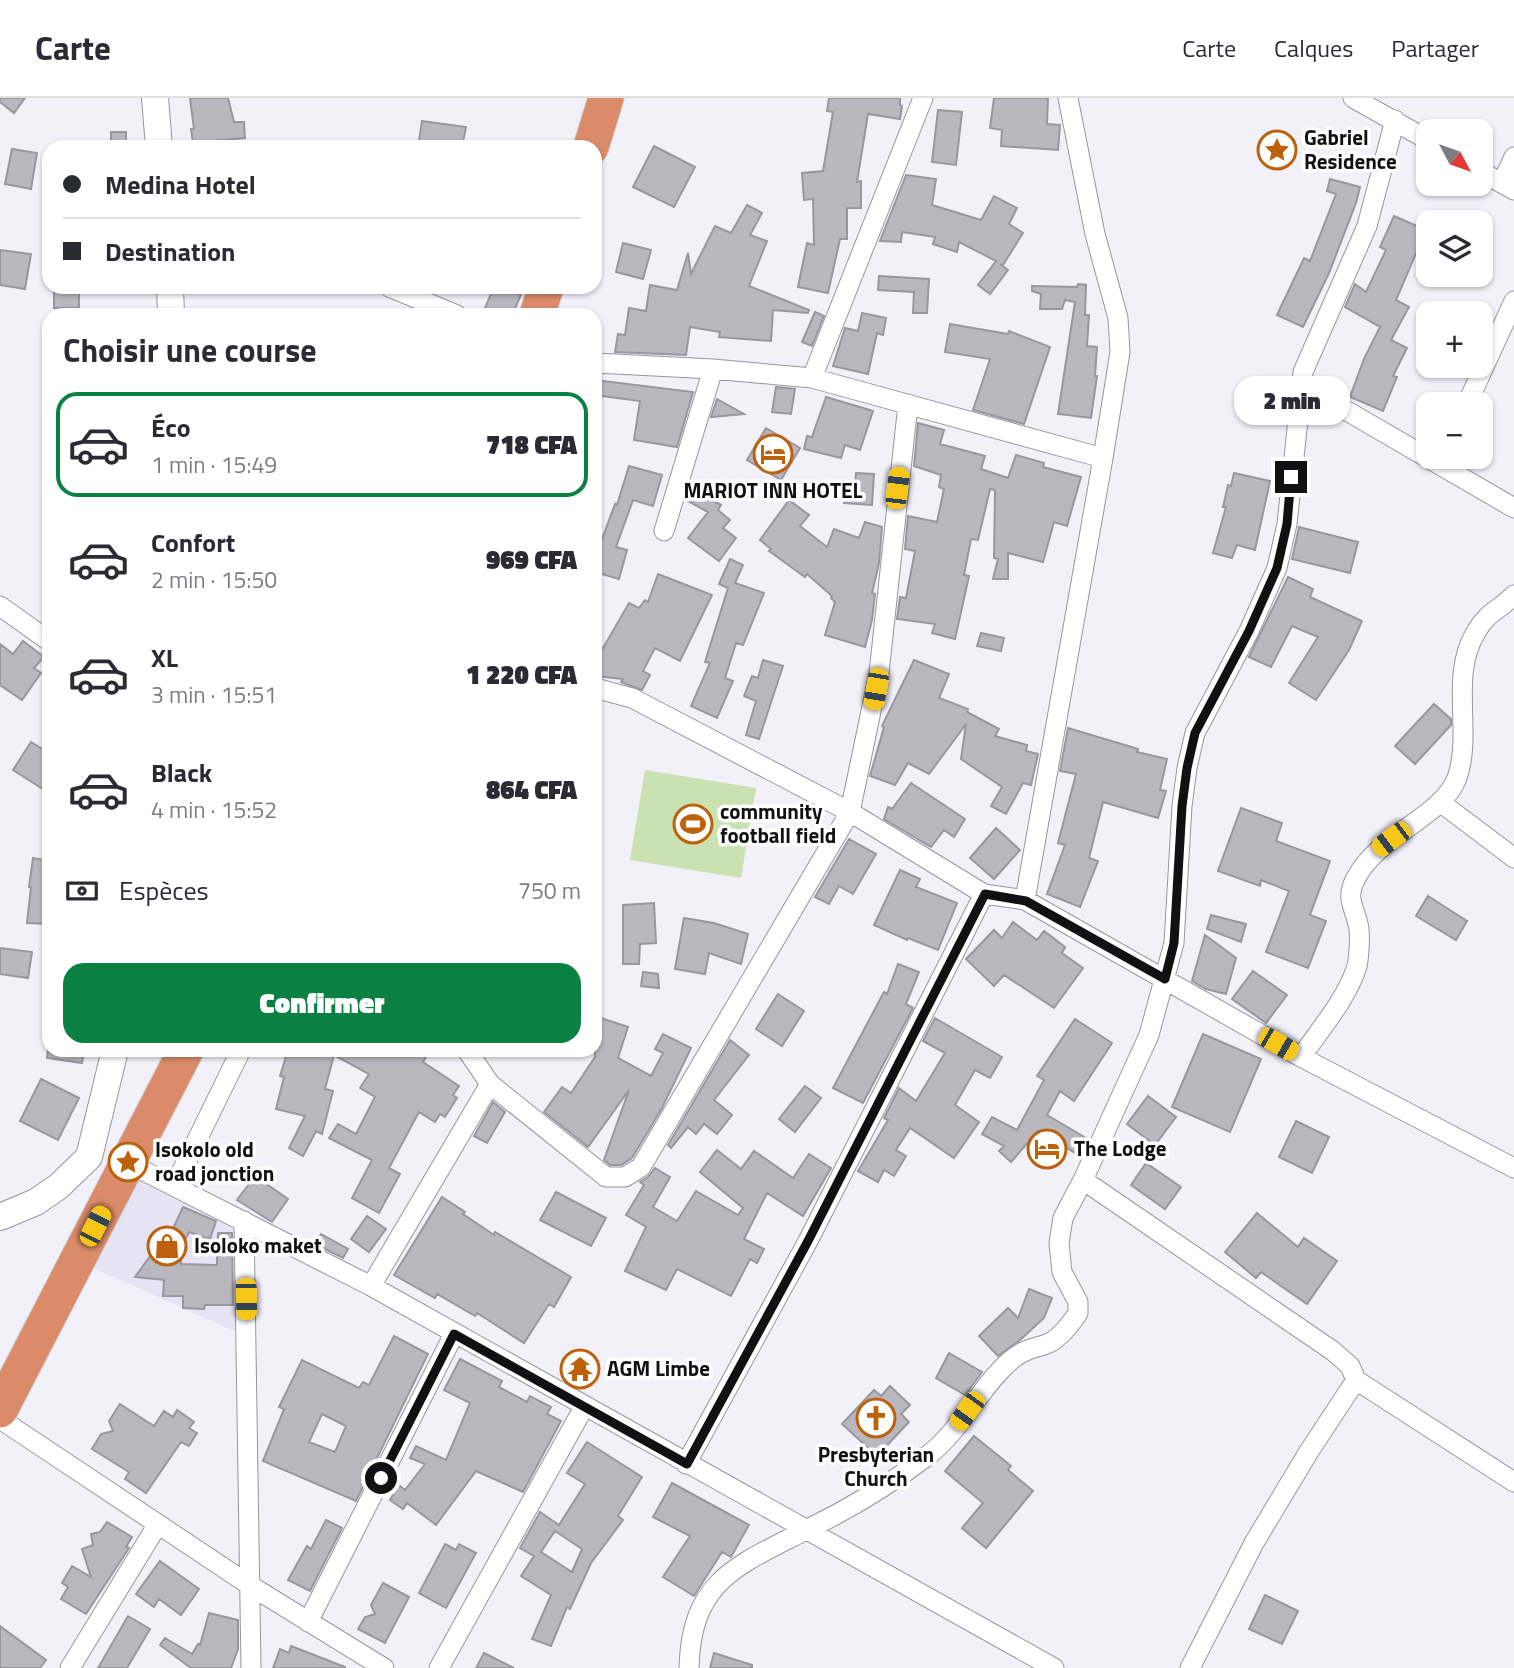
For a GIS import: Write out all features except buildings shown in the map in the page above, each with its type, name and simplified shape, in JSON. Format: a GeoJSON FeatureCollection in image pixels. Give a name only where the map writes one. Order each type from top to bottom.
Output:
{"type":"FeatureCollection","features":[{"type":"Feature","properties":{"kind":"highway"},"geometry":{"type":"LineString","coordinates":[[593,140],[607,98]]}},
{"type":"Feature","properties":{"kind":"highway"},"geometry":{"type":"LineString","coordinates":[[0,1410],[182,1057]]}},
{"type":"Feature","properties":{"kind":"street"},"geometry":{"type":"LineString","coordinates":[[155,98],[158,140]]}},
{"type":"Feature","properties":{"kind":"street"},"geometry":{"type":"LineString","coordinates":[[812,378],[923,98]]}},
{"type":"Feature","properties":{"kind":"street"},"geometry":{"type":"LineString","coordinates":[[1026,901],[1120,352],[1118,318],[1092,224],[1068,98]]}},
{"type":"Feature","properties":{"kind":"street"},"geometry":{"type":"LineString","coordinates":[[1353,98],[1416,133]]}},
{"type":"Feature","properties":{"kind":"street"},"geometry":{"type":"LineString","coordinates":[[690,1668],[690,1641],[694,1623],[723,1577],[746,1560],[844,1510],[928,1455],[950,1435],[987,1383],[1012,1359],[1032,1347],[1045,1345],[1070,1325],[1078,1313],[1078,1302],[1062,1272],[1059,1243],[1063,1218],[1149,1035],[1175,932],[1182,806],[1195,733],[1249,631],[1277,568],[1287,524],[1303,372],[1367,226],[1395,120]]}},
{"type":"Feature","properties":{"kind":"street"},"geometry":{"type":"LineString","coordinates":[[1508,186],[1514,157]]}},
{"type":"Feature","properties":{"kind":"street"},"geometry":{"type":"LineString","coordinates":[[406,294],[440,308]]}},
{"type":"Feature","properties":{"kind":"street"},"geometry":{"type":"LineString","coordinates":[[1472,392],[1514,301]]}},
{"type":"Feature","properties":{"kind":"street"},"geometry":{"type":"LineString","coordinates":[[602,363],[812,378],[1103,458]]}},
{"type":"Feature","properties":{"kind":"street"},"geometry":{"type":"LineString","coordinates":[[664,531],[713,369]]}},
{"type":"Feature","properties":{"kind":"street"},"geometry":{"type":"LineString","coordinates":[[1301,387],[1416,448]]}},
{"type":"Feature","properties":{"kind":"street"},"geometry":{"type":"LineString","coordinates":[[472,1057],[490,1084],[606,1177],[625,1177],[642,1167],[850,812],[879,673],[908,404]]}},
{"type":"Feature","properties":{"kind":"street"},"geometry":{"type":"LineString","coordinates":[[1453,469],[1514,508]]}},
{"type":"Feature","properties":{"kind":"street"},"geometry":{"type":"LineString","coordinates":[[1301,1057],[1340,1000],[1357,966],[1359,929],[1349,898],[1355,879],[1374,851],[1449,793],[1457,777],[1462,740],[1466,660],[1475,634],[1490,612],[1514,595]]}},
{"type":"Feature","properties":{"kind":"street"},"geometry":{"type":"LineString","coordinates":[[0,606],[42,636]]}},
{"type":"Feature","properties":{"kind":"street"},"geometry":{"type":"LineString","coordinates":[[602,690],[632,698],[850,812],[985,894],[1026,901],[1301,1057],[1514,1168]]}},
{"type":"Feature","properties":{"kind":"street"},"geometry":{"type":"LineString","coordinates":[[1440,802],[1514,858]]}},
{"type":"Feature","properties":{"kind":"street"},"geometry":{"type":"LineString","coordinates":[[687,1464],[808,1241],[985,894]]}},
{"type":"Feature","properties":{"kind":"street"},"geometry":{"type":"LineString","coordinates":[[0,1217],[36,1202],[59,1186],[89,1157],[113,1057]]}},
{"type":"Feature","properties":{"kind":"street"},"geometry":{"type":"LineString","coordinates":[[175,1185],[238,1057]]}},
{"type":"Feature","properties":{"kind":"street"},"geometry":{"type":"LineString","coordinates":[[371,1286],[490,1084]]}},
{"type":"Feature","properties":{"kind":"street"},"geometry":{"type":"LineString","coordinates":[[89,1157],[123,1172],[175,1185],[371,1286],[1054,1668]]}},
{"type":"Feature","properties":{"kind":"street"},"geometry":{"type":"LineString","coordinates":[[1083,1180],[1334,1351],[1350,1366],[1356,1380],[1514,1482]]}},
{"type":"Feature","properties":{"kind":"street"},"geometry":{"type":"LineString","coordinates":[[244,1221],[251,1668]]}},
{"type":"Feature","properties":{"kind":"street"},"geometry":{"type":"LineString","coordinates":[[308,1622],[454,1334]]}},
{"type":"Feature","properties":{"kind":"street"},"geometry":{"type":"LineString","coordinates":[[1190,1668],[1254,1543],[1356,1380]]}},
{"type":"Feature","properties":{"kind":"street"},"geometry":{"type":"LineString","coordinates":[[439,1668],[584,1407]]}},
{"type":"Feature","properties":{"kind":"street"},"geometry":{"type":"LineString","coordinates":[[0,1419],[251,1586],[384,1668]]}},
{"type":"Feature","properties":{"kind":"street"},"geometry":{"type":"LineString","coordinates":[[70,1668],[158,1524]]}},
{"type":"Feature","properties":{"kind":"shaded area","name":"Isoloko maket"},"geometry":{"type":"Polygon","coordinates":[[[134,1174],[238,1227],[238,1333],[87,1265],[134,1174]]]}},
{"type":"Feature","properties":{"kind":"green space","name":"community football field"},"geometry":{"type":"Polygon","coordinates":[[[645,770],[756,788],[741,878],[630,860],[645,770]]]}},
{"type":"Feature","properties":{"kind":"place","name":"Gabriel Residence"},"geometry":{"type":"Point","coordinates":[1277,150]}},
{"type":"Feature","properties":{"kind":"place","name":"MARIOT INN HOTEL"},"geometry":{"type":"Point","coordinates":[773,454]}},
{"type":"Feature","properties":{"kind":"place","name":"community football field"},"geometry":{"type":"Point","coordinates":[693,824]}},
{"type":"Feature","properties":{"kind":"place","name":"The Lodge"},"geometry":{"type":"Point","coordinates":[1047,1149]}},
{"type":"Feature","properties":{"kind":"place","name":"Isokolo old road jonction"},"geometry":{"type":"Point","coordinates":[128,1162]}},
{"type":"Feature","properties":{"kind":"place","name":"Isoloko maket"},"geometry":{"type":"Point","coordinates":[167,1246]}},
{"type":"Feature","properties":{"kind":"place","name":"AGM Limbe"},"geometry":{"type":"Point","coordinates":[580,1369]}},
{"type":"Feature","properties":{"kind":"place","name":"Presbyterian Church"},"geometry":{"type":"Point","coordinates":[876,1418]}},
{"type":"Feature","properties":{"kind":"route"},"geometry":{"type":"LineString","coordinates":[[381,1478],[454,1334],[687,1464],[808,1241],[985,894],[1026,901],[1165,979],[1174,943],[1182,806],[1195,733],[1249,631],[1277,568],[1287,524],[1291,477]]}}]}
